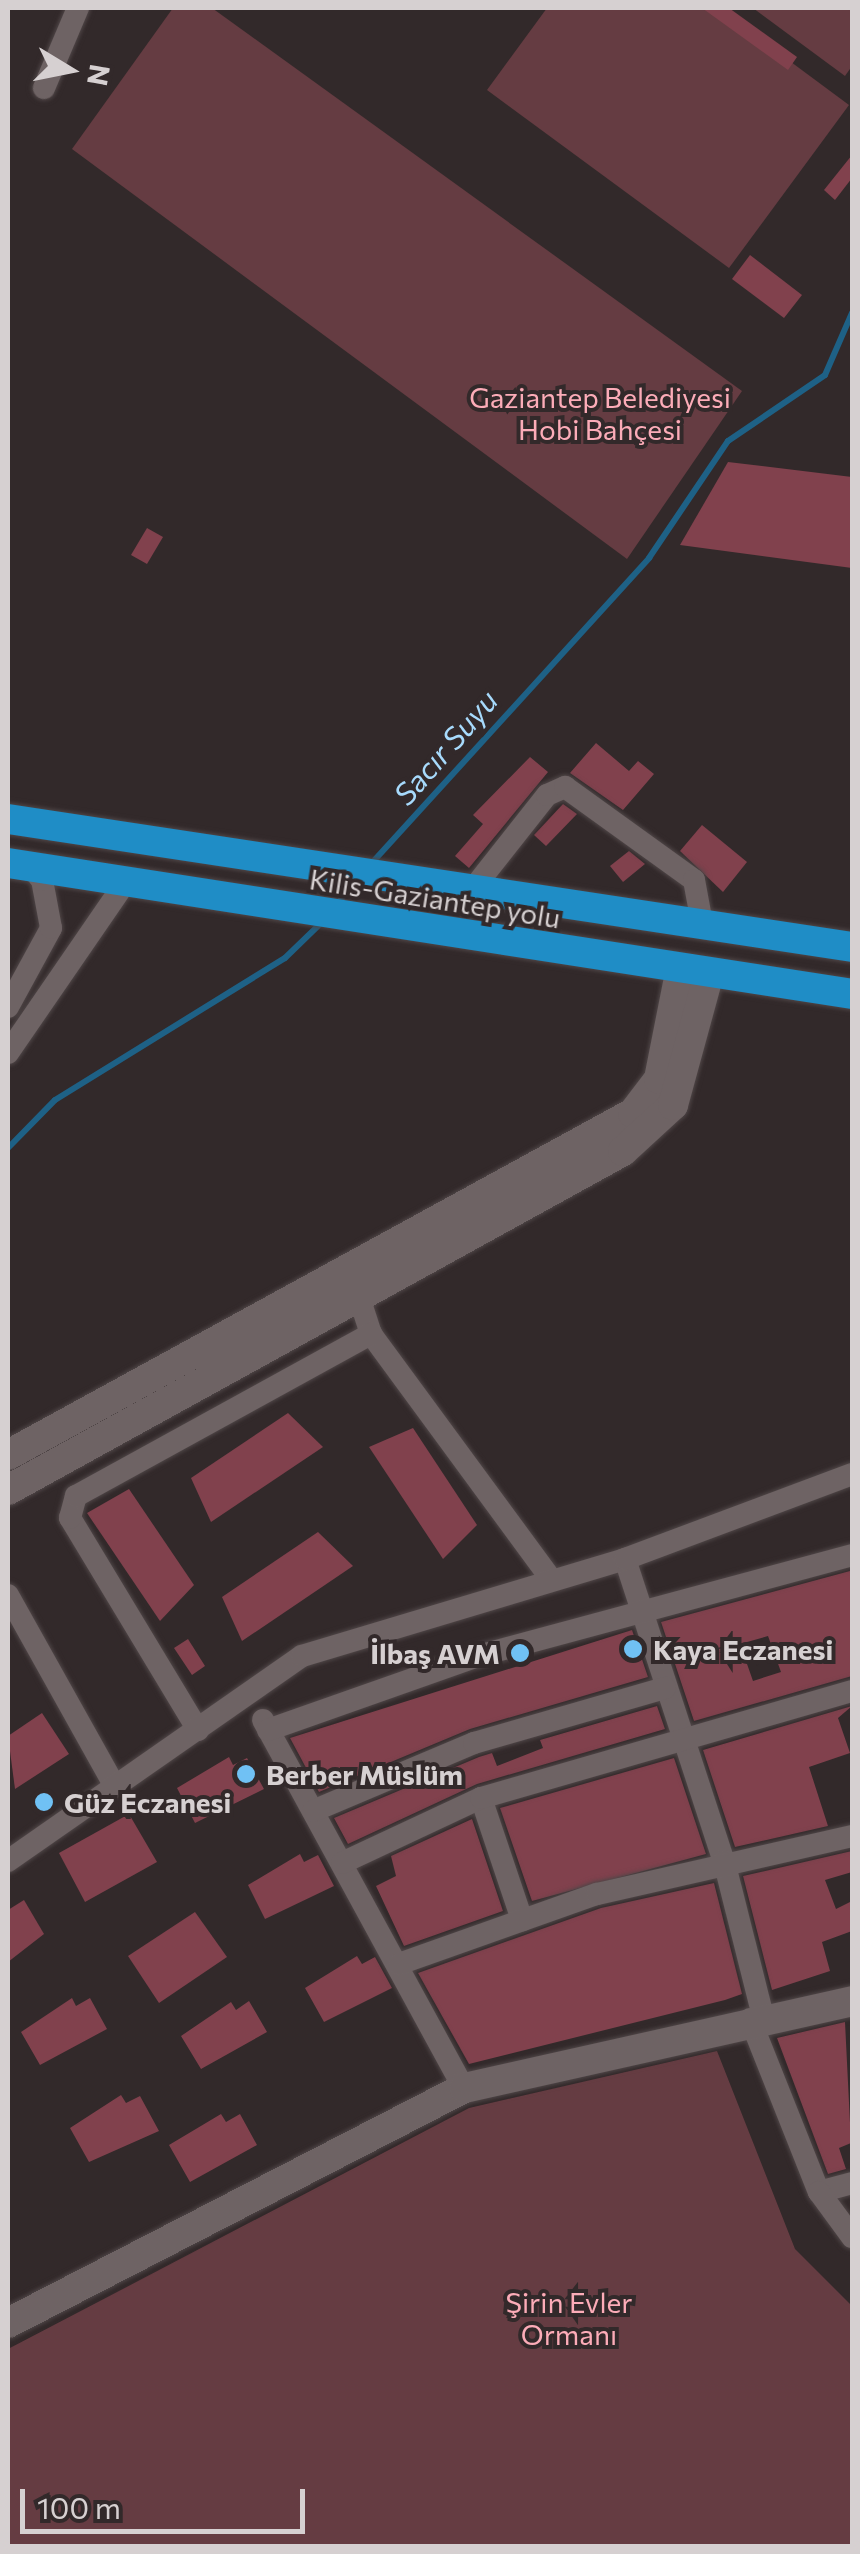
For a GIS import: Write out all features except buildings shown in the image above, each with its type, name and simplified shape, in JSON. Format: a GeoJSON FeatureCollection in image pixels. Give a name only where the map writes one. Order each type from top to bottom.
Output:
{"type":"FeatureCollection","features":[{"type":"Feature","properties":{"kind":"highway","name":"Kilis-Gaziantep yolu"},"geometry":{"type":"LineString","coordinates":[[8,819],[852,947]]}},
{"type":"Feature","properties":{"kind":"highway","name":"Kilis-Gaziantep yolu"},"geometry":{"type":"LineString","coordinates":[[19,865],[444,935],[852,994]]}},
{"type":"Feature","properties":{"kind":"street"},"geometry":{"type":"LineString","coordinates":[[44,88],[78,8]]}},
{"type":"Feature","properties":{"kind":"street"},"geometry":{"type":"LineString","coordinates":[[459,888],[547,795],[565,787],[694,880],[702,922]]}},
{"type":"Feature","properties":{"kind":"street"},"geometry":{"type":"LineString","coordinates":[[8,1006],[50,928],[42,880],[19,865]]}},
{"type":"Feature","properties":{"kind":"street"},"geometry":{"type":"LineString","coordinates":[[8,1053],[127,880]]}},
{"type":"Feature","properties":{"kind":"street"},"geometry":{"type":"LineString","coordinates":[[8,1490],[359,1297],[658,1124],[686,1079],[695,971]]}},
{"type":"Feature","properties":{"kind":"street"},"geometry":{"type":"LineString","coordinates":[[8,1455],[633,1112],[659,1079],[695,971]]}},
{"type":"Feature","properties":{"kind":"street"},"geometry":{"type":"LineString","coordinates":[[359,1297],[370,1334],[550,1579]]}},
{"type":"Feature","properties":{"kind":"street"},"geometry":{"type":"LineString","coordinates":[[198,1730],[70,1518],[76,1496],[370,1334]]}},
{"type":"Feature","properties":{"kind":"street"},"geometry":{"type":"LineString","coordinates":[[8,1861],[114,1785],[253,1698],[302,1656],[625,1559],[852,1474]]}},
{"type":"Feature","properties":{"kind":"street"},"geometry":{"type":"LineString","coordinates":[[268,1730],[478,1656],[642,1616],[852,1554]]}},
{"type":"Feature","properties":{"kind":"street"},"geometry":{"type":"LineString","coordinates":[[625,1559],[724,1862],[756,2017],[819,2192],[852,2237]]}},
{"type":"Feature","properties":{"kind":"street"},"geometry":{"type":"LineString","coordinates":[[8,1594],[114,1785]]}},
{"type":"Feature","properties":{"kind":"street"},"geometry":{"type":"LineString","coordinates":[[313,1811],[474,1743],[665,1688]]}},
{"type":"Feature","properties":{"kind":"street"},"geometry":{"type":"LineString","coordinates":[[342,1863],[480,1798],[680,1735],[852,1691]]}},
{"type":"Feature","properties":{"kind":"street"},"geometry":{"type":"LineString","coordinates":[[253,1698],[464,2088]]}},
{"type":"Feature","properties":{"kind":"street"},"geometry":{"type":"LineString","coordinates":[[480,1798],[522,1920]]}},
{"type":"Feature","properties":{"kind":"street"},"geometry":{"type":"LineString","coordinates":[[399,1964],[522,1920],[724,1862],[852,1836]]}},
{"type":"Feature","properties":{"kind":"street"},"geometry":{"type":"LineString","coordinates":[[8,2323],[464,2088],[756,2017],[852,2001]]}},
{"type":"Feature","properties":{"kind":"street"},"geometry":{"type":"LineString","coordinates":[[819,2192],[852,2183]]}},
{"type":"Feature","properties":{"kind":"green space","name":"Gaziantep Belediyesi Hobi Bahçesi"},"geometry":{"type":"Polygon","coordinates":[[[173,8],[212,8],[742,391],[627,559],[72,149],[173,8]]]}},
{"type":"Feature","properties":{"kind":"green space"},"geometry":{"type":"Polygon","coordinates":[[[547,8],[718,8],[849,105],[729,268],[487,90],[547,8]]]}},
{"type":"Feature","properties":{"kind":"green space"},"geometry":{"type":"Polygon","coordinates":[[[753,8],[852,8],[852,66],[845,76],[753,8]]]}},
{"type":"Feature","properties":{"kind":"green space","name":"Şirin Evler Ormanı"},"geometry":{"type":"Polygon","coordinates":[[[717,2051],[795,2249],[852,2306],[852,2546],[8,2546],[8,2349],[469,2108],[717,2051]]]}},
{"type":"Feature","properties":{"kind":"waterway","name":"Sacır Suyu"},"geometry":{"type":"LineString","coordinates":[[370,865],[649,558],[728,441],[825,375],[852,313]]}},
{"type":"Feature","properties":{"kind":"waterway","name":"Sacır Suyu"},"geometry":{"type":"LineString","coordinates":[[338,903],[355,882]]}},
{"type":"Feature","properties":{"kind":"waterway","name":"Sacır Suyu"},"geometry":{"type":"LineString","coordinates":[[8,1148],[55,1100],[285,958],[323,921]]}},
{"type":"Feature","properties":{"kind":"place","name":"Kaya Eczanesi"},"geometry":{"type":"Point","coordinates":[633,1649]}},
{"type":"Feature","properties":{"kind":"place","name":"İlbaş AVM"},"geometry":{"type":"Point","coordinates":[520,1653]}},
{"type":"Feature","properties":{"kind":"place","name":"Berber Müslüm"},"geometry":{"type":"Point","coordinates":[246,1774]}},
{"type":"Feature","properties":{"kind":"place","name":"Güz Eczanesi"},"geometry":{"type":"Point","coordinates":[44,1802]}}]}
